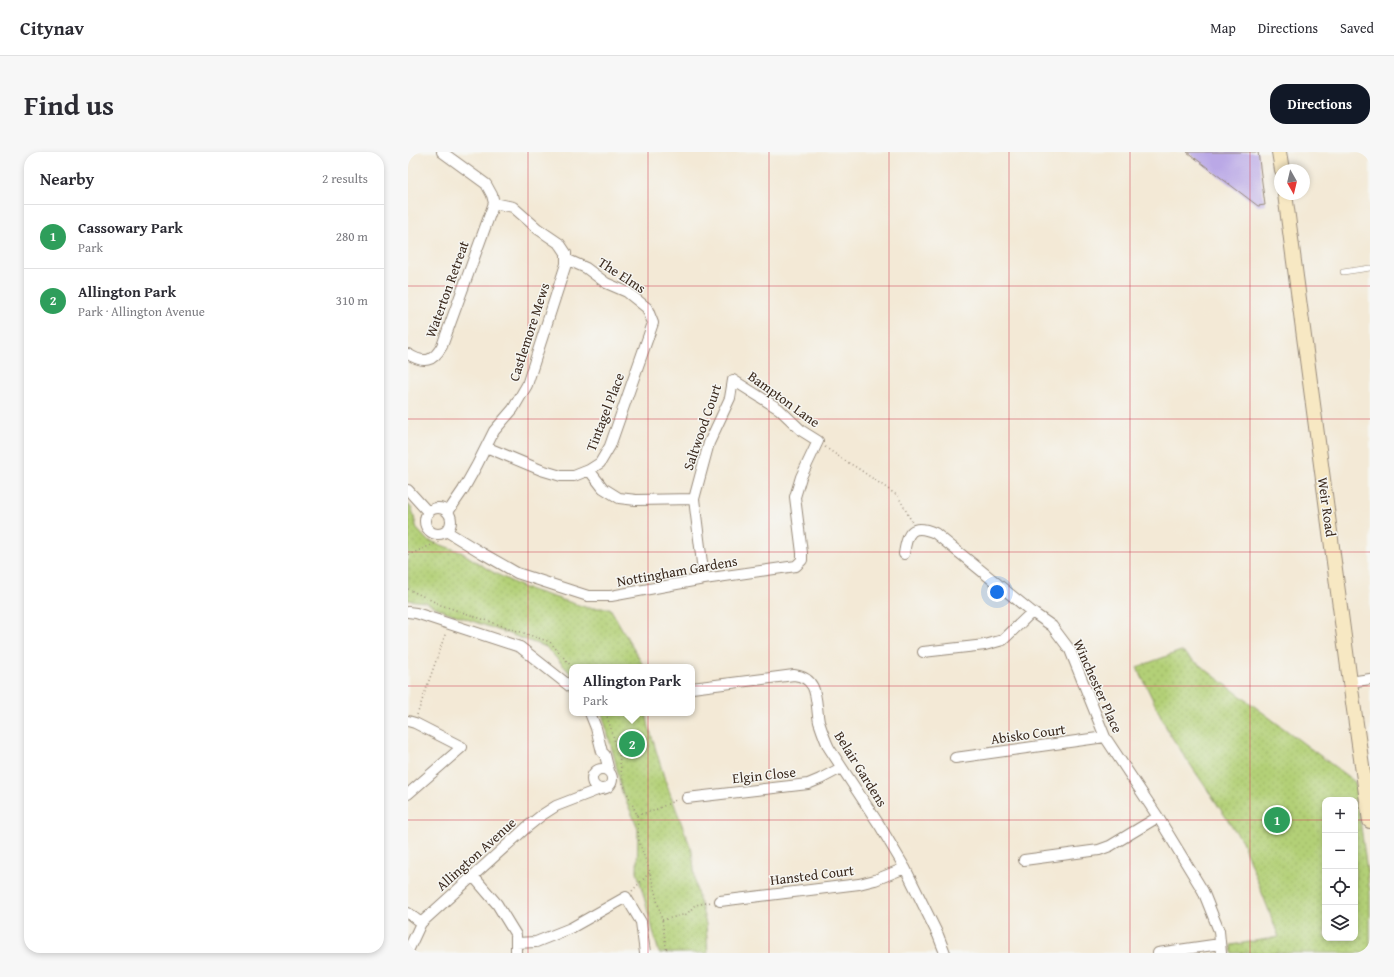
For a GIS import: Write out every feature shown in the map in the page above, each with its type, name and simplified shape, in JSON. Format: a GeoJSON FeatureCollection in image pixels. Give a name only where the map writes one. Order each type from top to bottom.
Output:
{"type":"FeatureCollection","features":[{"type":"Feature","properties":{"kind":"street"},"geometry":{"type":"LineString","coordinates":[[442,152],[486,184],[494,202],[513,207],[538,229],[560,244],[566,253],[566,259]]}},
{"type":"Feature","properties":{"kind":"street"},"geometry":{"type":"LineString","coordinates":[[1279,152],[1281,164]]}},
{"type":"Feature","properties":{"kind":"street","name":"Weir Road"},"geometry":{"type":"LineString","coordinates":[[1286,200],[1370,821]]}},
{"type":"Feature","properties":{"kind":"street","name":"Waterton Retreat"},"geometry":{"type":"LineString","coordinates":[[408,354],[415,358],[428,360],[436,357],[442,346],[494,202]]}},
{"type":"Feature","properties":{"kind":"street","name":"The Elms"},"geometry":{"type":"LineString","coordinates":[[566,259],[586,268],[606,283],[627,292],[647,308],[653,323]]}},
{"type":"Feature","properties":{"kind":"street","name":"Castlemore Mews"},"geometry":{"type":"LineString","coordinates":[[448,512],[463,490],[494,431],[513,409],[528,385],[566,264],[566,259]]}},
{"type":"Feature","properties":{"kind":"street","name":"Tintagel Place"},"geometry":{"type":"LineString","coordinates":[[486,447],[541,470],[561,476],[574,476],[589,470],[600,463],[610,446],[653,323]]}},
{"type":"Feature","properties":{"kind":"street","name":"Bampton Lane"},"geometry":{"type":"LineString","coordinates":[[733,380],[779,409],[802,431],[818,441]]}},
{"type":"Feature","properties":{"kind":"street","name":"Saltwood Court"},"geometry":{"type":"LineString","coordinates":[[704,579],[694,499],[709,443],[730,398],[733,380]]}},
{"type":"Feature","properties":{"kind":"street","name":"Nottingham Gardens"},"geometry":{"type":"LineString","coordinates":[[446,531],[482,554],[517,573],[588,596],[612,596],[704,579],[796,566],[802,560],[795,497],[801,477],[818,441]]}},
{"type":"Feature","properties":{"kind":"street"},"geometry":{"type":"LineString","coordinates":[[589,470],[603,488],[619,498],[636,500],[694,499]]}},
{"type":"Feature","properties":{"kind":"street"},"geometry":{"type":"LineString","coordinates":[[408,490],[428,512]]}},
{"type":"Feature","properties":{"kind":"street"},"geometry":{"type":"LineString","coordinates":[[438,508],[448,512],[451,522],[446,531],[437,534],[428,528],[425,522],[428,512],[438,508]]}},
{"type":"Feature","properties":{"kind":"street"},"geometry":{"type":"LineString","coordinates":[[904,554],[906,540],[909,534],[916,529]]}},
{"type":"Feature","properties":{"kind":"street","name":"Winchester Place"},"geometry":{"type":"LineString","coordinates":[[916,529],[925,529],[935,533],[1032,612],[1052,626],[1070,650],[1105,737],[1158,817],[1203,891],[1219,931],[1220,949]]}},
{"type":"Feature","properties":{"kind":"street"},"geometry":{"type":"LineString","coordinates":[[408,612],[416,613],[520,647],[569,686]]}},
{"type":"Feature","properties":{"kind":"street"},"geometry":{"type":"LineString","coordinates":[[923,652],[985,645],[1003,640],[1032,612]]}},
{"type":"Feature","properties":{"kind":"street","name":"Belair Gardens"},"geometry":{"type":"LineString","coordinates":[[695,688],[794,675],[806,678],[810,682],[814,688],[819,721],[824,737],[841,768],[880,826],[905,868],[938,935],[945,953]]}},
{"type":"Feature","properties":{"kind":"street"},"geometry":{"type":"LineString","coordinates":[[1350,682],[1370,679]]}},
{"type":"Feature","properties":{"kind":"street"},"geometry":{"type":"LineString","coordinates":[[591,716],[602,752],[605,755],[609,771],[612,776],[611,783],[606,788],[596,786],[592,780],[602,752]]}},
{"type":"Feature","properties":{"kind":"street"},"geometry":{"type":"LineString","coordinates":[[408,794],[462,747],[411,722]]}},
{"type":"Feature","properties":{"kind":"street","name":"Abisko Court"},"geometry":{"type":"LineString","coordinates":[[955,758],[1105,737]]}},
{"type":"Feature","properties":{"kind":"street"},"geometry":{"type":"LineString","coordinates":[[597,769],[602,768],[609,771]]}},
{"type":"Feature","properties":{"kind":"street","name":"Elgin Close"},"geometry":{"type":"LineString","coordinates":[[688,798],[808,784],[841,768]]}},
{"type":"Feature","properties":{"kind":"street","name":"Allington Avenue"},"geometry":{"type":"LineString","coordinates":[[408,951],[421,922],[542,815],[556,806],[580,796],[596,786]]}},
{"type":"Feature","properties":{"kind":"street"},"geometry":{"type":"LineString","coordinates":[[1024,860],[1099,850],[1110,846],[1158,817]]}},
{"type":"Feature","properties":{"kind":"street","name":"Hansted Court"},"geometry":{"type":"LineString","coordinates":[[720,901],[859,884],[875,880],[905,868]]}},
{"type":"Feature","properties":{"kind":"street"},"geometry":{"type":"LineString","coordinates":[[473,876],[496,904],[516,935],[516,948],[572,928],[626,897],[641,922],[645,953]]}},
{"type":"Feature","properties":{"kind":"street"},"geometry":{"type":"LineString","coordinates":[[408,914],[421,922]]}},
{"type":"Feature","properties":{"kind":"street"},"geometry":{"type":"LineString","coordinates":[[1158,953],[1220,949]]}},
{"type":"Feature","properties":{"kind":"lane"},"geometry":{"type":"LineString","coordinates":[[1343,272],[1370,268]]}},
{"type":"Feature","properties":{"kind":"path"},"geometry":{"type":"LineString","coordinates":[[818,441],[898,496],[916,529]]}},
{"type":"Feature","properties":{"kind":"path"},"geometry":{"type":"LineString","coordinates":[[408,555],[441,541]]}},
{"type":"Feature","properties":{"kind":"path"},"geometry":{"type":"LineString","coordinates":[[408,589],[442,605],[550,642],[569,664]]}},
{"type":"Feature","properties":{"kind":"path"},"geometry":{"type":"LineString","coordinates":[[411,722],[449,624]]}},
{"type":"Feature","properties":{"kind":"path"},"geometry":{"type":"LineString","coordinates":[[607,716],[619,755],[623,783],[636,815],[639,842],[650,872],[662,920],[667,953]]}},
{"type":"Feature","properties":{"kind":"path"},"geometry":{"type":"LineString","coordinates":[[636,815],[653,811],[674,800],[688,798]]}},
{"type":"Feature","properties":{"kind":"path"},"geometry":{"type":"LineString","coordinates":[[626,897],[650,872]]}},
{"type":"Feature","properties":{"kind":"path"},"geometry":{"type":"LineString","coordinates":[[662,920],[687,914],[696,905],[720,901]]}},
{"type":"Feature","properties":{"kind":"green space"},"geometry":{"type":"Polygon","coordinates":[[[408,504],[412,509],[417,529],[427,540],[461,552],[489,570],[522,587],[588,608],[610,608],[642,664],[569,664],[569,672],[546,647],[444,611],[425,602],[408,600],[408,504]]]}},
{"type":"Feature","properties":{"kind":"green space"},"geometry":{"type":"Polygon","coordinates":[[[1181,651],[1355,782],[1357,797],[1322,797],[1322,941],[1358,941],[1358,804],[1370,894],[1370,953],[1232,953],[1231,945],[1279,937],[1242,841],[1169,733],[1137,667],[1181,651]]]}},
{"type":"Feature","properties":{"kind":"green space"},"geometry":{"type":"Polygon","coordinates":[[[603,716],[647,716],[665,780],[692,851],[696,888],[706,924],[708,953],[659,953],[637,871],[638,828],[622,792],[603,716]]]}},
{"type":"Feature","properties":{"kind":"building"},"geometry":{"type":"Polygon","coordinates":[[[1187,152],[1258,152],[1265,205],[1258,206],[1187,152]]]}},
{"type":"Feature","properties":{"kind":"place","name":"Allington Park"},"geometry":{"type":"Point","coordinates":[632,744]}},
{"type":"Feature","properties":{"kind":"place","name":"Cassowary Park"},"geometry":{"type":"Point","coordinates":[1277,820]}}]}
